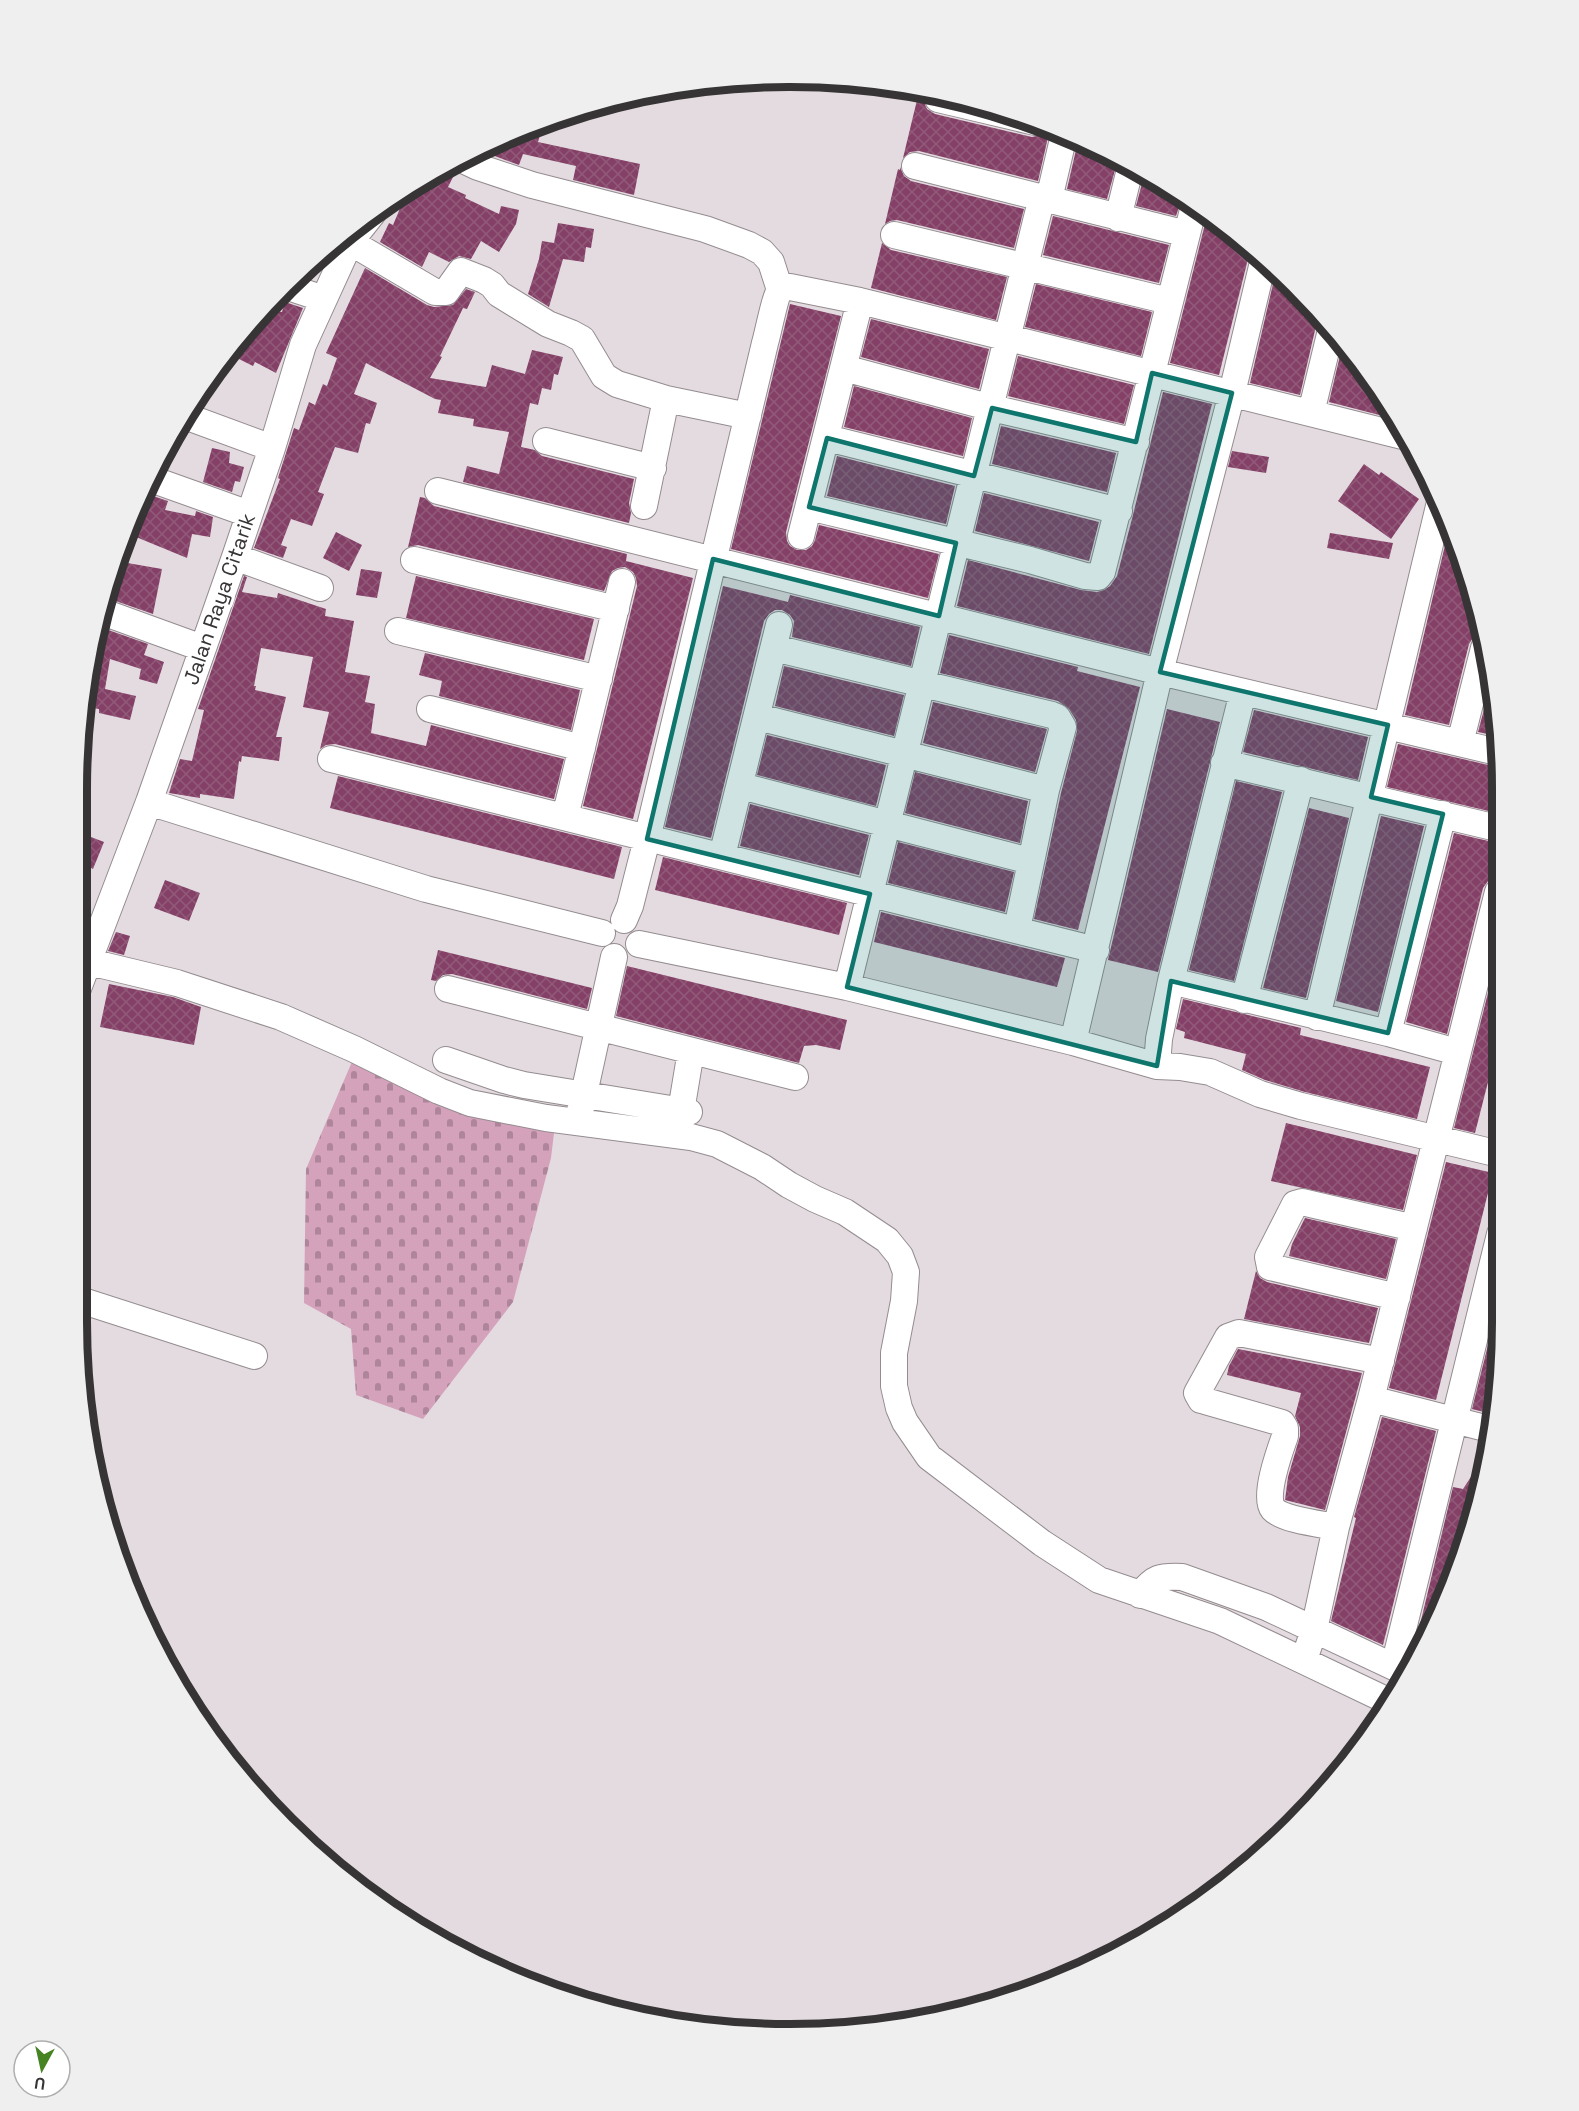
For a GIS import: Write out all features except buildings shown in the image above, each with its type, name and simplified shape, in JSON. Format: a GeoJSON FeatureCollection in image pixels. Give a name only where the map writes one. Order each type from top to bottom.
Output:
{"type":"FeatureCollection","features":[{"type":"Feature","properties":{"kind":"street"},"geometry":{"type":"LineString","coordinates":[[847,987],[956,543],[992,408],[1024,266],[1062,142]]}},
{"type":"Feature","properties":{"kind":"street"},"geometry":{"type":"LineString","coordinates":[[470,164],[532,185],[705,230],[749,244],[762,252],[771,262],[780,290],[647,839],[630,906],[624,920]]}},
{"type":"Feature","properties":{"kind":"street"},"geometry":{"type":"LineString","coordinates":[[915,166],[1187,234]]}},
{"type":"Feature","properties":{"kind":"street"},"geometry":{"type":"LineString","coordinates":[[1118,218],[1129,174]]}},
{"type":"Feature","properties":{"kind":"street"},"geometry":{"type":"LineString","coordinates":[[808,507],[1030,560],[1085,576],[1098,577],[1102,572],[1119,511],[1192,214]]}},
{"type":"Feature","properties":{"kind":"street"},"geometry":{"type":"LineString","coordinates":[[894,235],[1169,302]]}},
{"type":"Feature","properties":{"kind":"street"},"geometry":{"type":"LineString","coordinates":[[350,242],[435,292],[446,292],[461,271],[484,280],[492,285],[499,294],[539,318],[582,339],[604,376],[617,384],[666,399],[748,416]]}},
{"type":"Feature","properties":{"kind":"street","name":"Jalan Raya Citarik"},"geometry":{"type":"LineString","coordinates":[[87,948],[149,802],[273,448],[303,345],[350,242]]}},
{"type":"Feature","properties":{"kind":"street"},"geometry":{"type":"LineString","coordinates":[[1073,1042],[1160,672],[1261,269]]}},
{"type":"Feature","properties":{"kind":"street"},"geometry":{"type":"LineString","coordinates":[[780,290],[790,286],[860,301],[1396,434]]}},
{"type":"Feature","properties":{"kind":"street"},"geometry":{"type":"LineString","coordinates":[[296,290],[324,299]]}},
{"type":"Feature","properties":{"kind":"street"},"geometry":{"type":"LineString","coordinates":[[801,536],[860,301]]}},
{"type":"Feature","properties":{"kind":"street"},"geometry":{"type":"LineString","coordinates":[[1311,413],[1335,347]]}},
{"type":"Feature","properties":{"kind":"street"},"geometry":{"type":"LineString","coordinates":[[844,368],[992,408],[1136,441]]}},
{"type":"Feature","properties":{"kind":"street"},"geometry":{"type":"LineString","coordinates":[[644,506],[666,399]]}},
{"type":"Feature","properties":{"kind":"street"},"geometry":{"type":"LineString","coordinates":[[193,419],[273,448]]}},
{"type":"Feature","properties":{"kind":"street"},"geometry":{"type":"LineString","coordinates":[[827,438],[1119,511]]}},
{"type":"Feature","properties":{"kind":"street"},"geometry":{"type":"LineString","coordinates":[[546,441],[653,468]]}},
{"type":"Feature","properties":{"kind":"street"},"geometry":{"type":"LineString","coordinates":[[158,481],[249,514]]}},
{"type":"Feature","properties":{"kind":"street"},"geometry":{"type":"LineString","coordinates":[[438,491],[1160,672],[1490,750]]}},
{"type":"Feature","properties":{"kind":"street"},"geometry":{"type":"LineString","coordinates":[[1317,1017],[1437,516]]}},
{"type":"Feature","properties":{"kind":"street"},"geometry":{"type":"LineString","coordinates":[[235,557],[320,588]]}},
{"type":"Feature","properties":{"kind":"street"},"geometry":{"type":"LineString","coordinates":[[414,560],[616,609]]}},
{"type":"Feature","properties":{"kind":"street"},"geometry":{"type":"LineString","coordinates":[[565,817],[622,582]]}},
{"type":"Feature","properties":{"kind":"street"},"geometry":{"type":"LineString","coordinates":[[109,614],[202,648]]}},
{"type":"Feature","properties":{"kind":"street"},"geometry":{"type":"LineString","coordinates":[[398,631],[599,679]]}},
{"type":"Feature","properties":{"kind":"street"},"geometry":{"type":"LineString","coordinates":[[723,856],[776,637],[922,684],[1057,717],[1063,727],[1046,790],[1017,929]]}},
{"type":"Feature","properties":{"kind":"street"},"geometry":{"type":"LineString","coordinates":[[1460,743],[1480,662]]}},
{"type":"Feature","properties":{"kind":"street"},"geometry":{"type":"LineString","coordinates":[[1157,1066],[1159,1039],[1171,981],[1243,692]]}},
{"type":"Feature","properties":{"kind":"street"},"geometry":{"type":"LineString","coordinates":[[430,709],[582,748]]}},
{"type":"Feature","properties":{"kind":"street"},"geometry":{"type":"LineString","coordinates":[[758,717],[1046,790]]}},
{"type":"Feature","properties":{"kind":"street"},"geometry":{"type":"LineString","coordinates":[[331,759],[1017,929],[1096,951]]}},
{"type":"Feature","properties":{"kind":"street"},"geometry":{"type":"LineString","coordinates":[[1224,764],[1301,780],[1492,827]]}},
{"type":"Feature","properties":{"kind":"street"},"geometry":{"type":"LineString","coordinates":[[1244,1000],[1301,780]]}},
{"type":"Feature","properties":{"kind":"street"},"geometry":{"type":"LineString","coordinates":[[741,786],[1030,861]]}},
{"type":"Feature","properties":{"kind":"street"},"geometry":{"type":"LineString","coordinates":[[149,802],[426,889],[602,933]]}},
{"type":"Feature","properties":{"kind":"street"},"geometry":{"type":"LineString","coordinates":[[1388,1033],[1443,814]]}},
{"type":"Feature","properties":{"kind":"street"},"geometry":{"type":"LineString","coordinates":[[1304,1660],[1314,1630],[1336,1527],[1381,1361],[1492,915]]}},
{"type":"Feature","properties":{"kind":"street"},"geometry":{"type":"LineString","coordinates":[[614,920],[624,920],[636,929],[639,944],[630,956],[614,957],[603,948],[602,933],[606,925],[614,920]]}},
{"type":"Feature","properties":{"kind":"street"},"geometry":{"type":"LineString","coordinates":[[639,944],[847,987],[1073,1042],[1157,1066],[1210,1072],[1260,1094],[1301,1106],[1492,1152]]}},
{"type":"Feature","properties":{"kind":"street"},"geometry":{"type":"LineString","coordinates":[[578,1122],[614,957]]}},
{"type":"Feature","properties":{"kind":"street"},"geometry":{"type":"LineString","coordinates":[[87,961],[145,974],[281,1017],[354,1049],[439,1091],[470,1103],[509,1112],[691,1137],[717,1144],[762,1167],[815,1199],[845,1212],[887,1240],[900,1256],[906,1272],[904,1300],[894,1353],[894,1386],[905,1422],[929,1457],[1042,1543],[1099,1580],[1220,1621],[1382,1698]]}},
{"type":"Feature","properties":{"kind":"street"},"geometry":{"type":"LineString","coordinates":[[1171,981],[1388,1033],[1457,1052]]}},
{"type":"Feature","properties":{"kind":"street"},"geometry":{"type":"LineString","coordinates":[[448,989],[795,1077]]}},
{"type":"Feature","properties":{"kind":"street"},"geometry":{"type":"LineString","coordinates":[[446,1060],[504,1080],[685,1112],[691,1050]]}},
{"type":"Feature","properties":{"kind":"street"},"geometry":{"type":"LineString","coordinates":[[1397,1297],[1270,1267],[1268,1257],[1295,1204],[1302,1202],[1414,1228]]}},
{"type":"Feature","properties":{"kind":"street"},"geometry":{"type":"LineString","coordinates":[[1402,1666],[1453,1419],[1492,1265]]}},
{"type":"Feature","properties":{"kind":"street"},"geometry":{"type":"LineString","coordinates":[[87,1303],[254,1356]]}},
{"type":"Feature","properties":{"kind":"street"},"geometry":{"type":"LineString","coordinates":[[1336,1527],[1295,1518],[1276,1512],[1272,1508],[1269,1497],[1285,1436],[1282,1423],[1201,1400],[1197,1393],[1228,1337],[1233,1334],[1239,1333],[1381,1361]]}},
{"type":"Feature","properties":{"kind":"street"},"geometry":{"type":"LineString","coordinates":[[1371,1399],[1484,1428]]}},
{"type":"Feature","properties":{"kind":"street"},"geometry":{"type":"LineString","coordinates":[[1140,1594],[1155,1578],[1182,1577],[1266,1607],[1400,1669]]}},
{"type":"Feature","properties":{"kind":"highlighted area"},"geometry":{"type":"Polygon","coordinates":[[[1152,373],[1232,393],[1160,672],[1388,725],[1371,797],[1443,814],[1388,1033],[1171,981],[1157,1066],[847,987],[870,894],[647,839],[713,559],[939,616],[956,543],[809,507],[827,438],[974,476],[992,408],[1136,442],[1152,373]]]}},
{"type":"Feature","properties":{"kind":"green space"},"geometry":{"type":"Polygon","coordinates":[[[360,1043],[478,1100],[555,1125],[551,1158],[513,1302],[423,1419],[356,1395],[351,1329],[304,1303],[306,1169],[360,1043]]]}}]}
